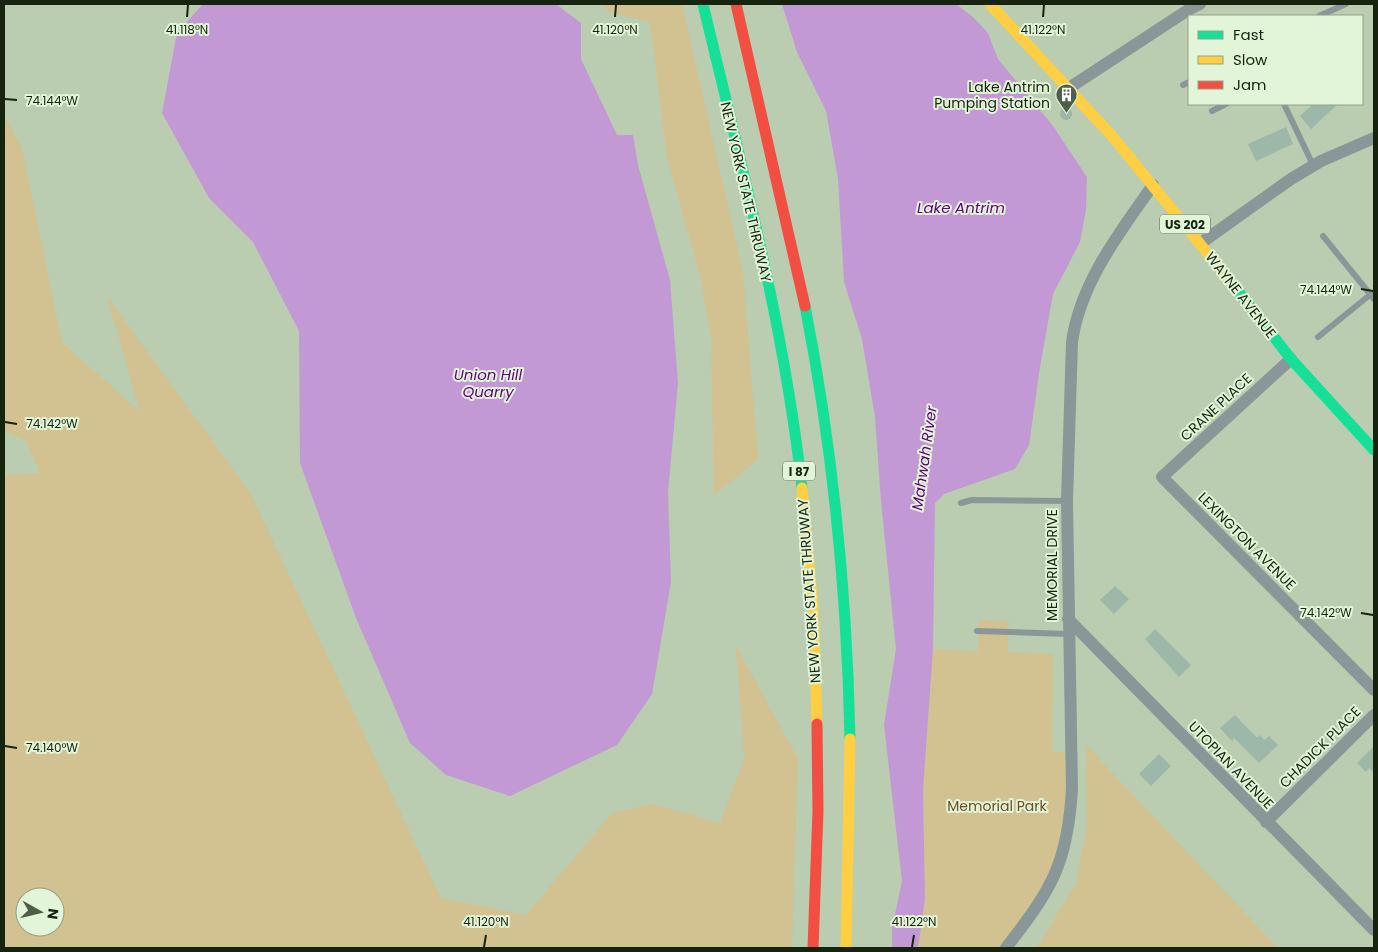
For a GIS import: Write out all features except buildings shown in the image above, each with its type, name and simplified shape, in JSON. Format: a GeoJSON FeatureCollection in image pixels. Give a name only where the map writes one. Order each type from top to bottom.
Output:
{"type":"FeatureCollection","features":[{"type":"Feature","properties":{"kind":"main road","name":"NEW YORK STATE THRUWAY"},"geometry":{"type":"LineString","coordinates":[[703,4],[764,267],[790,405],[799,472],[813,608],[817,678],[818,816],[813,948]]}},
{"type":"Feature","properties":{"kind":"main road","name":"I 87"},"geometry":{"type":"LineString","coordinates":[[736,4],[796,260],[822,400],[832,468],[850,678],[851,816],[846,948]]}},
{"type":"Feature","properties":{"kind":"main road","name":"WAYNE AVENUE"},"geometry":{"type":"LineString","coordinates":[[990,4],[1069,88],[1154,185],[1291,358],[1374,450]]}},
{"type":"Feature","properties":{"kind":"street"},"geometry":{"type":"LineString","coordinates":[[1069,88],[1200,4]]}},
{"type":"Feature","properties":{"kind":"street"},"geometry":{"type":"LineString","coordinates":[[1201,243],[1313,165],[1374,138]]}},
{"type":"Feature","properties":{"kind":"street","name":"MEMORIAL DRIVE"},"geometry":{"type":"LineString","coordinates":[[1006,948],[1048,890],[1063,858],[1070,823],[1072,788],[1067,501],[1072,342],[1075,318],[1084,296],[1105,257],[1154,185]]}},
{"type":"Feature","properties":{"kind":"street","name":"CRANE PLACE"},"geometry":{"type":"LineString","coordinates":[[1162,477],[1291,358]]}},
{"type":"Feature","properties":{"kind":"street","name":"LEXINGTON AVENUE"},"geometry":{"type":"LineString","coordinates":[[1162,477],[1374,690]]}},
{"type":"Feature","properties":{"kind":"street","name":"UTOPIAN AVENUE"},"geometry":{"type":"LineString","coordinates":[[1068,619],[1374,930]]}},
{"type":"Feature","properties":{"kind":"street","name":"CHADICK PLACE"},"geometry":{"type":"LineString","coordinates":[[1266,822],[1374,715]]}},
{"type":"Feature","properties":{"kind":"lane"},"geometry":{"type":"LineString","coordinates":[[1321,15],[1346,4]]}},
{"type":"Feature","properties":{"kind":"lane"},"geometry":{"type":"LineString","coordinates":[[1212,110],[1224,105]]}},
{"type":"Feature","properties":{"kind":"lane"},"geometry":{"type":"LineString","coordinates":[[1284,105],[1313,165]]}},
{"type":"Feature","properties":{"kind":"lane"},"geometry":{"type":"LineString","coordinates":[[1318,337],[1372,296],[1323,236]]}},
{"type":"Feature","properties":{"kind":"lane"},"geometry":{"type":"LineString","coordinates":[[961,503],[972,500],[1067,501]]}},
{"type":"Feature","properties":{"kind":"lane"},"geometry":{"type":"LineString","coordinates":[[977,631],[1068,634]]}},
{"type":"Feature","properties":{"kind":"green space"},"geometry":{"type":"Polygon","coordinates":[[[601,4],[682,4],[743,272],[758,459],[714,495],[711,340],[701,279],[667,158],[650,22],[609,12],[601,4]]]}},
{"type":"Feature","properties":{"kind":"green space"},"geometry":{"type":"Polygon","coordinates":[[[4,115],[22,149],[62,342],[140,412],[107,296],[251,494],[441,898],[526,915],[612,813],[653,804],[720,823],[744,759],[736,646],[798,759],[792,948],[4,948],[4,475],[40,473],[26,441],[4,431],[4,115]]]}},
{"type":"Feature","properties":{"kind":"green space","name":"Memorial Park"},"geometry":{"type":"Polygon","coordinates":[[[979,620],[1009,621],[1008,652],[1053,654],[1052,751],[1071,754],[1063,858],[1006,948],[918,948],[925,898],[923,790],[933,649],[978,651],[979,620]]]}},
{"type":"Feature","properties":{"kind":"green space"},"geometry":{"type":"Polygon","coordinates":[[[1086,745],[1278,948],[1034,948],[1040,943],[1076,883],[1087,827],[1086,745]]]}},
{"type":"Feature","properties":{"kind":"water","name":"Union Hill Quarry"},"geometry":{"type":"Polygon","coordinates":[[[203,4],[556,4],[581,23],[581,59],[617,135],[633,135],[638,165],[670,280],[678,383],[668,492],[671,582],[652,694],[617,745],[510,796],[446,775],[410,743],[356,618],[300,463],[299,331],[253,242],[209,198],[162,113],[177,33],[203,4]]]}},
{"type":"Feature","properties":{"kind":"water","name":"Lake Antrim"},"geometry":{"type":"Polygon","coordinates":[[[782,4],[956,4],[973,17],[988,33],[998,59],[1053,126],[1087,177],[1086,210],[1080,242],[1053,294],[1029,445],[1015,469],[944,494],[935,503],[933,649],[923,790],[925,898],[918,948],[892,948],[892,928],[902,881],[884,725],[896,649],[881,501],[875,417],[862,339],[844,282],[838,179],[826,111],[797,52],[782,4]]]}},
{"type":"Feature","properties":{"kind":"traffic: fast"},"geometry":{"type":"LineString","coordinates":[[703,4],[773,305],[794,427],[802,488]]}},
{"type":"Feature","properties":{"kind":"traffic: fast"},"geometry":{"type":"LineString","coordinates":[[1231,282],[1291,359],[1374,450]]}},
{"type":"Feature","properties":{"kind":"traffic: fast"},"geometry":{"type":"LineString","coordinates":[[805,306],[823,413],[837,521],[846,630],[850,739]]}},
{"type":"Feature","properties":{"kind":"traffic: slow"},"geometry":{"type":"LineString","coordinates":[[990,4],[1113,137],[1231,282]]}},
{"type":"Feature","properties":{"kind":"traffic: slow"},"geometry":{"type":"LineString","coordinates":[[802,488],[813,606],[817,724]]}},
{"type":"Feature","properties":{"kind":"traffic: slow"},"geometry":{"type":"LineString","coordinates":[[846,948],[850,739]]}},
{"type":"Feature","properties":{"kind":"traffic: jam"},"geometry":{"type":"LineString","coordinates":[[736,4],[805,306]]}},
{"type":"Feature","properties":{"kind":"traffic: jam"},"geometry":{"type":"LineString","coordinates":[[813,948],[818,811],[817,724]]}},
{"type":"Feature","properties":{"kind":"place","name":"Lake Antrim Pumping Station"},"geometry":{"type":"Point","coordinates":[1066,114]}},
{"type":"Feature","properties":{"kind":"water label","name":"Mahwah River"},"geometry":{"type":"Point","coordinates":[924,458]}}]}
